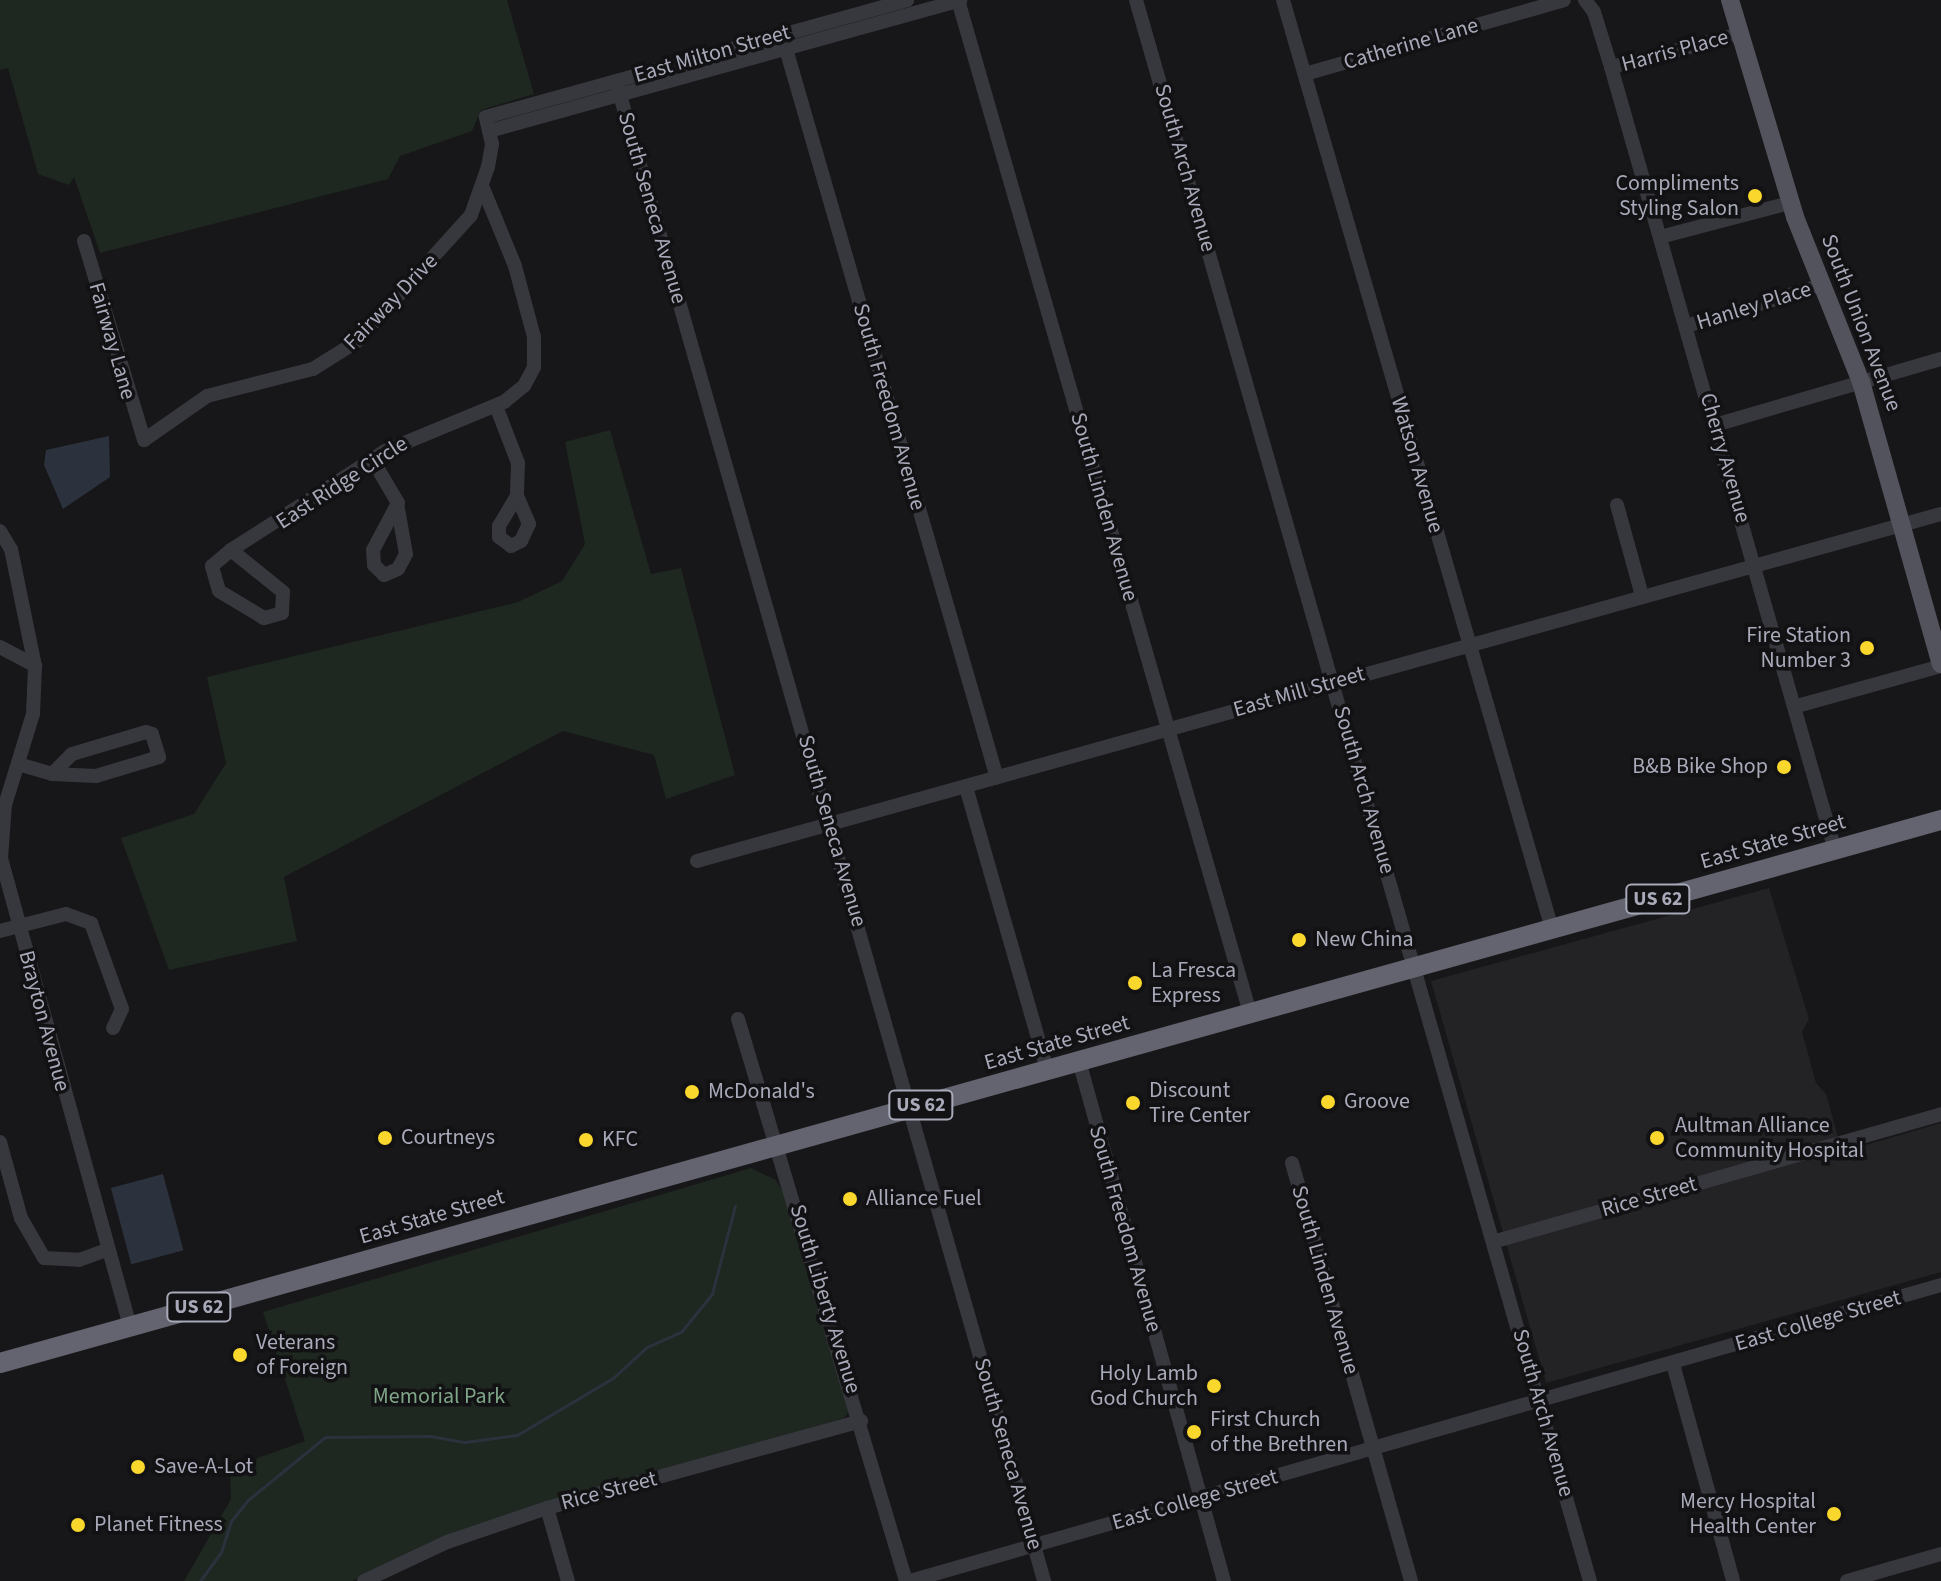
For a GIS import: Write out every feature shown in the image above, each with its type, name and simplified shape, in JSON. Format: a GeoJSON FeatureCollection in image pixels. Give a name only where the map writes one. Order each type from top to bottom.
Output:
{"type":"FeatureCollection","features":[{"type":"Feature","properties":{"kind":"highway","name":"East State Street"},"geometry":{"type":"LineString","coordinates":[[0,1363],[1941,820]]}},
{"type":"Feature","properties":{"kind":"main road","name":"South Union Avenue"},"geometry":{"type":"LineString","coordinates":[[1730,0],[1790,203],[1861,382],[1941,665]]}},
{"type":"Feature","properties":{"kind":"street","name":"East Milton Street"},"geometry":{"type":"LineString","coordinates":[[873,17],[907,0]]}},
{"type":"Feature","properties":{"kind":"street","name":"East Milton Street"},"geometry":{"type":"LineString","coordinates":[[483,188],[488,124],[873,17],[959,0]]}},
{"type":"Feature","properties":{"kind":"street","name":"South Linden Avenue"},"geometry":{"type":"LineString","coordinates":[[959,0],[1250,1013]]}},
{"type":"Feature","properties":{"kind":"street","name":"South Arch Avenue"},"geometry":{"type":"LineString","coordinates":[[1136,0],[1496,1241],[1590,1581]]}},
{"type":"Feature","properties":{"kind":"street","name":"Watson Avenue"},"geometry":{"type":"LineString","coordinates":[[1283,0],[1552,929]]}},
{"type":"Feature","properties":{"kind":"street","name":"Catherine Lane"},"geometry":{"type":"LineString","coordinates":[[1305,74],[1564,0]]}},
{"type":"Feature","properties":{"kind":"street","name":"Cherry Avenue"},"geometry":{"type":"LineString","coordinates":[[1585,0],[1594,12],[1611,67],[1797,706],[1835,850]]}},
{"type":"Feature","properties":{"kind":"street","name":"Harris Place"},"geometry":{"type":"LineString","coordinates":[[1611,67],[1740,34]]}},
{"type":"Feature","properties":{"kind":"street","name":"South Freedom Avenue"},"geometry":{"type":"LineString","coordinates":[[784,42],[997,778]]}},
{"type":"Feature","properties":{"kind":"street","name":"South Seneca Avenue"},"geometry":{"type":"LineString","coordinates":[[618,88],[912,1108],[1044,1581]]}},
{"type":"Feature","properties":{"kind":"street","name":"East Ridge Circle"},"geometry":{"type":"LineString","coordinates":[[231,550],[289,518],[372,459],[427,430],[496,406],[524,386],[536,352],[515,266],[483,188]]}},
{"type":"Feature","properties":{"kind":"street","name":"Fairway Drive"},"geometry":{"type":"LineString","coordinates":[[143,440],[207,396],[313,369],[347,350],[461,229],[483,188]]}},
{"type":"Feature","properties":{"kind":"street"},"geometry":{"type":"LineString","coordinates":[[1660,237],[1790,203]]}},
{"type":"Feature","properties":{"kind":"street","name":"Fairway Lane"},"geometry":{"type":"LineString","coordinates":[[84,241],[143,440]]}},
{"type":"Feature","properties":{"kind":"street","name":"Hanley Place"},"geometry":{"type":"LineString","coordinates":[[1686,326],[1822,285]]}},
{"type":"Feature","properties":{"kind":"street"},"geometry":{"type":"LineString","coordinates":[[1715,425],[1941,359]]}},
{"type":"Feature","properties":{"kind":"street"},"geometry":{"type":"LineString","coordinates":[[496,406],[514,446],[517,496]]}},
{"type":"Feature","properties":{"kind":"street"},"geometry":{"type":"LineString","coordinates":[[372,459],[398,509]]}},
{"type":"Feature","properties":{"kind":"street"},"geometry":{"type":"LineString","coordinates":[[1617,505],[1642,596]]}},
{"type":"Feature","properties":{"kind":"street","name":"East Mill Street"},"geometry":{"type":"LineString","coordinates":[[697,861],[1941,514]]}},
{"type":"Feature","properties":{"kind":"street","name":"Brayton Avenue"},"geometry":{"type":"LineString","coordinates":[[0,531],[11,549],[35,666],[33,714],[3,804],[1,863],[130,1326]]}},
{"type":"Feature","properties":{"kind":"street"},"geometry":{"type":"LineString","coordinates":[[231,550],[283,592],[282,613],[264,618],[219,591],[212,566],[231,550]]}},
{"type":"Feature","properties":{"kind":"street"},"geometry":{"type":"LineString","coordinates":[[0,647],[35,666]]}},
{"type":"Feature","properties":{"kind":"street"},"geometry":{"type":"LineString","coordinates":[[1797,706],[1941,665]]}},
{"type":"Feature","properties":{"kind":"street"},"geometry":{"type":"LineString","coordinates":[[18,764],[52,774],[124,771],[159,757],[152,734],[146,732],[72,754],[52,774]]}},
{"type":"Feature","properties":{"kind":"street"},"geometry":{"type":"LineString","coordinates":[[966,787],[1047,1070]]}},
{"type":"Feature","properties":{"kind":"street"},"geometry":{"type":"LineString","coordinates":[[0,931],[66,914],[91,923],[122,1009],[113,1028]]}},
{"type":"Feature","properties":{"kind":"street","name":"South Liberty Avenue"},"geometry":{"type":"LineString","coordinates":[[738,1019],[779,1145],[908,1581]]}},
{"type":"Feature","properties":{"kind":"street","name":"South Freedom Avenue"},"geometry":{"type":"LineString","coordinates":[[1079,1061],[1224,1581]]}},
{"type":"Feature","properties":{"kind":"street","name":"Rice Street"},"geometry":{"type":"LineString","coordinates":[[1496,1241],[1941,1114]]}},
{"type":"Feature","properties":{"kind":"street"},"geometry":{"type":"LineString","coordinates":[[0,1142],[21,1218],[44,1258],[79,1260],[107,1250]]}},
{"type":"Feature","properties":{"kind":"street","name":"South Linden Avenue"},"geometry":{"type":"LineString","coordinates":[[1292,1163],[1411,1581]]}},
{"type":"Feature","properties":{"kind":"street","name":"East College Street"},"geometry":{"type":"LineString","coordinates":[[908,1581],[1941,1285]]}},
{"type":"Feature","properties":{"kind":"street"},"geometry":{"type":"LineString","coordinates":[[1673,1364],[1733,1581]]}},
{"type":"Feature","properties":{"kind":"street","name":"Rice Street"},"geometry":{"type":"LineString","coordinates":[[364,1581],[447,1542],[547,1508],[861,1421]]}},
{"type":"Feature","properties":{"kind":"street"},"geometry":{"type":"LineString","coordinates":[[547,1508],[568,1581]]}},
{"type":"Feature","properties":{"kind":"street"},"geometry":{"type":"LineString","coordinates":[[1847,1581],[1941,1554]]}},
{"type":"Feature","properties":{"kind":"shaded area"},"geometry":{"type":"Polygon","coordinates":[[[109,436],[110,477],[63,509],[44,465],[46,450],[109,436]]]}},
{"type":"Feature","properties":{"kind":"shaded area","name":"Aultman Alliance Community Hospital"},"geometry":{"type":"Polygon","coordinates":[[[1769,888],[1809,1019],[1802,1032],[1816,1083],[1826,1094],[1842,1152],[1941,1123],[1941,1272],[1546,1383],[1431,981],[1769,888]]]}},
{"type":"Feature","properties":{"kind":"shaded area"},"geometry":{"type":"Polygon","coordinates":[[[163,1174],[183,1250],[131,1264],[111,1188],[163,1174]]]}},
{"type":"Feature","properties":{"kind":"green space"},"geometry":{"type":"Polygon","coordinates":[[[0,0],[507,0],[534,94],[481,110],[472,131],[400,156],[388,179],[100,253],[74,177],[69,185],[38,174],[8,68],[0,70],[0,0]]]}},
{"type":"Feature","properties":{"kind":"green space"},"geometry":{"type":"Polygon","coordinates":[[[610,430],[651,574],[681,568],[735,775],[666,799],[654,755],[563,731],[284,877],[297,941],[169,970],[121,838],[194,814],[226,763],[207,677],[518,602],[562,581],[585,544],[565,442],[610,430]]]}},
{"type":"Feature","properties":{"kind":"green space","name":"Memorial Park"},"geometry":{"type":"Polygon","coordinates":[[[751,1168],[776,1180],[786,1197],[850,1410],[844,1418],[456,1534],[352,1581],[184,1581],[231,1499],[230,1468],[305,1441],[263,1312],[751,1168]]]}},
{"type":"Feature","properties":{"kind":"waterway"},"geometry":{"type":"LineString","coordinates":[[200,1581],[221,1552],[231,1521],[248,1500],[325,1437],[430,1436],[465,1442],[517,1435],[613,1378],[647,1347],[681,1332],[712,1294],[735,1206]]}},
{"type":"Feature","properties":{"kind":"place","name":"Compliments Styling Salon"},"geometry":{"type":"Point","coordinates":[1755,196]}},
{"type":"Feature","properties":{"kind":"place","name":"Fire Station Number 3"},"geometry":{"type":"Point","coordinates":[1867,648]}},
{"type":"Feature","properties":{"kind":"place","name":"B&B Bike Shop"},"geometry":{"type":"Point","coordinates":[1784,767]}},
{"type":"Feature","properties":{"kind":"place","name":"New China"},"geometry":{"type":"Point","coordinates":[1299,940]}},
{"type":"Feature","properties":{"kind":"place","name":"La Fresca Express"},"geometry":{"type":"Point","coordinates":[1135,983]}},
{"type":"Feature","properties":{"kind":"place","name":"McDonald's"},"geometry":{"type":"Point","coordinates":[692,1092]}},
{"type":"Feature","properties":{"kind":"place","name":"Groove"},"geometry":{"type":"Point","coordinates":[1328,1102]}},
{"type":"Feature","properties":{"kind":"place","name":"Discount Tire Center"},"geometry":{"type":"Point","coordinates":[1133,1103]}},
{"type":"Feature","properties":{"kind":"place","name":"Courtneys"},"geometry":{"type":"Point","coordinates":[385,1138]}},
{"type":"Feature","properties":{"kind":"place","name":"Aultman Alliance Community Hospital"},"geometry":{"type":"Point","coordinates":[1657,1138]}},
{"type":"Feature","properties":{"kind":"place","name":"KFC"},"geometry":{"type":"Point","coordinates":[586,1140]}},
{"type":"Feature","properties":{"kind":"place","name":"Alliance Fuel"},"geometry":{"type":"Point","coordinates":[850,1199]}},
{"type":"Feature","properties":{"kind":"place","name":"Veterans of Foreign"},"geometry":{"type":"Point","coordinates":[240,1355]}},
{"type":"Feature","properties":{"kind":"place","name":"Holy Lamb God Church"},"geometry":{"type":"Point","coordinates":[1214,1386]}},
{"type":"Feature","properties":{"kind":"place","name":"First Church of the Brethren"},"geometry":{"type":"Point","coordinates":[1194,1432]}},
{"type":"Feature","properties":{"kind":"place","name":"Save-A-Lot"},"geometry":{"type":"Point","coordinates":[138,1467]}},
{"type":"Feature","properties":{"kind":"place","name":"Mercy Hospital Health Center"},"geometry":{"type":"Point","coordinates":[1834,1514]}},
{"type":"Feature","properties":{"kind":"place","name":"Planet Fitness"},"geometry":{"type":"Point","coordinates":[78,1525]}}]}
